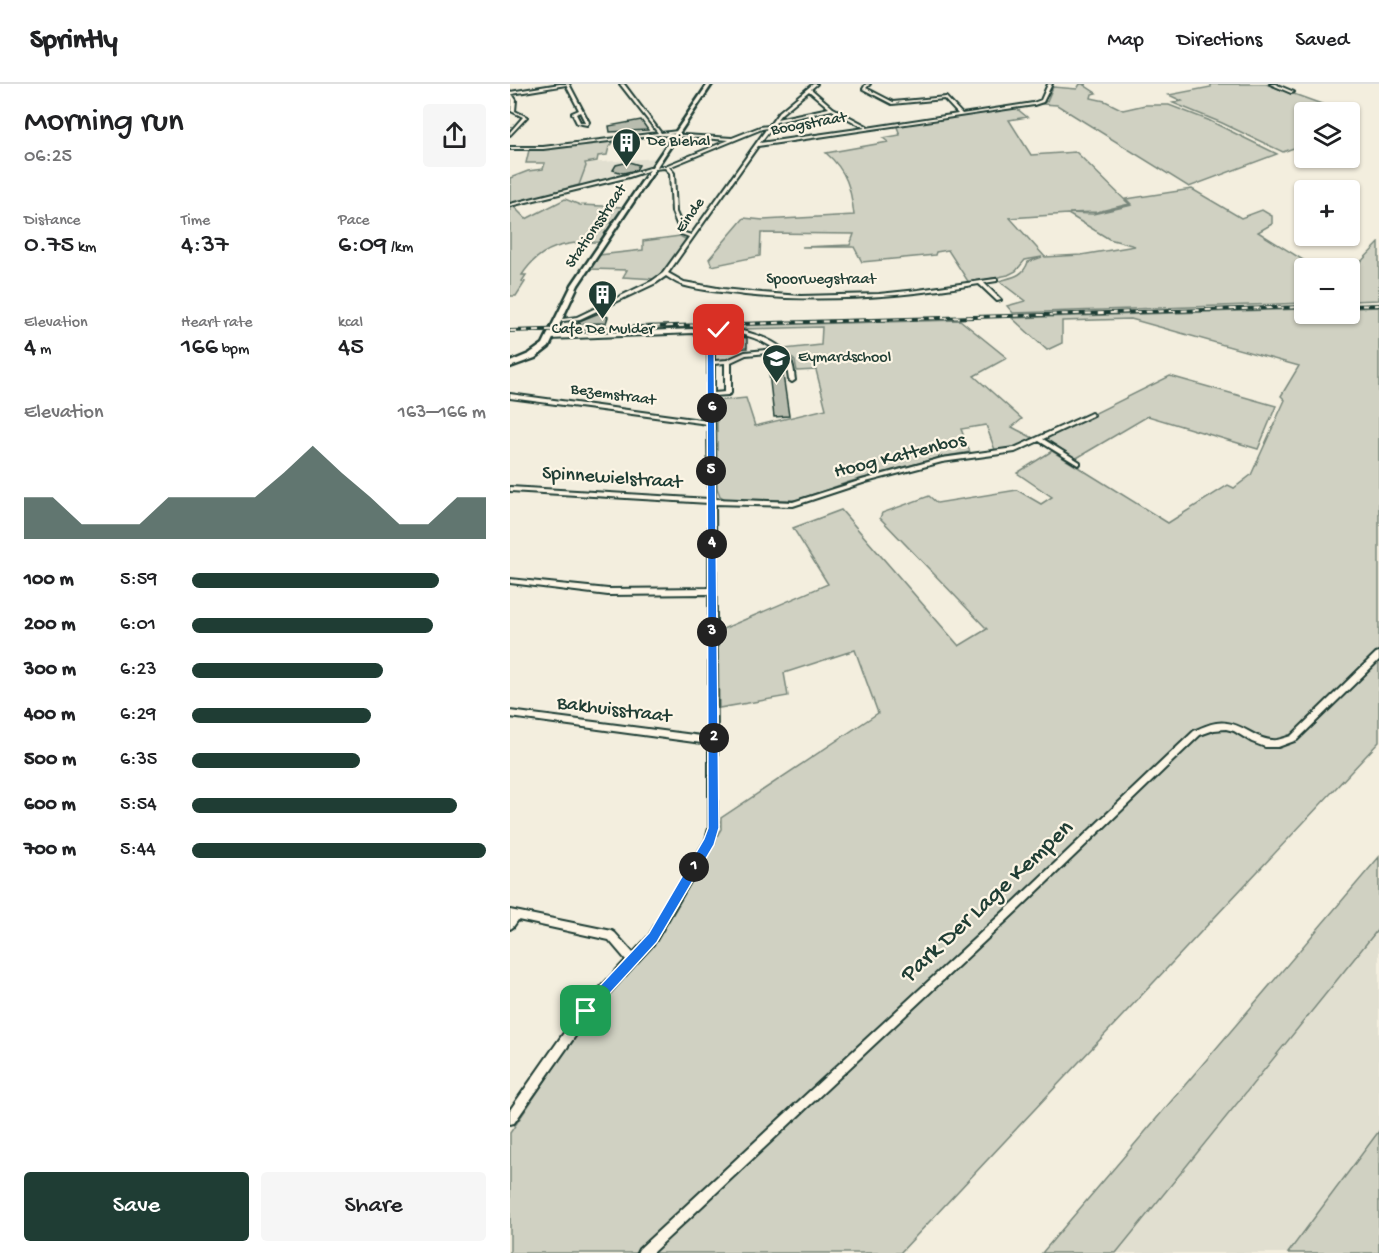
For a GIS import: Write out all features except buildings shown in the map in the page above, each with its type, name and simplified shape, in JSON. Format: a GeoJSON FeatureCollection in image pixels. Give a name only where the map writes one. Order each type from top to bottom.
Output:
{"type":"FeatureCollection","features":[{"type":"Feature","properties":{"kind":"main road","name":"Stationsstraat"},"geometry":{"type":"LineString","coordinates":[[552,333],[575,285],[710,84]]}},
{"type":"Feature","properties":{"kind":"main road"},"geometry":{"type":"LineString","coordinates":[[510,365],[537,353],[552,333]]}},
{"type":"Feature","properties":{"kind":"street"},"geometry":{"type":"LineString","coordinates":[[510,134],[525,117],[513,111],[514,100],[510,93],[567,84],[581,111]]}},
{"type":"Feature","properties":{"kind":"street"},"geometry":{"type":"LineString","coordinates":[[622,84],[659,133]]}},
{"type":"Feature","properties":{"kind":"street","name":"Einde"},"geometry":{"type":"LineString","coordinates":[[557,321],[578,318],[654,282],[665,274],[788,103],[815,84]]}},
{"type":"Feature","properties":{"kind":"street"},"geometry":{"type":"LineString","coordinates":[[868,84],[864,88],[892,103],[944,98],[960,114]]}},
{"type":"Feature","properties":{"kind":"street"},"geometry":{"type":"LineString","coordinates":[[867,127],[1039,103],[1050,84]]}},
{"type":"Feature","properties":{"kind":"street"},"geometry":{"type":"LineString","coordinates":[[1272,84],[1292,92]]}},
{"type":"Feature","properties":{"kind":"street","name":"Boogstraat"},"geometry":{"type":"LineString","coordinates":[[809,89],[832,109],[867,127]]}},
{"type":"Feature","properties":{"kind":"street"},"geometry":{"type":"LineString","coordinates":[[774,121],[832,109]]}},
{"type":"Feature","properties":{"kind":"street","name":"Boogstraat"},"geometry":{"type":"LineString","coordinates":[[757,145],[867,127]]}},
{"type":"Feature","properties":{"kind":"street"},"geometry":{"type":"LineString","coordinates":[[510,205],[666,167],[769,128]]}},
{"type":"Feature","properties":{"kind":"street"},"geometry":{"type":"LineString","coordinates":[[510,148],[555,147],[659,133],[735,139]]}},
{"type":"Feature","properties":{"kind":"street"},"geometry":{"type":"LineString","coordinates":[[666,167],[672,173],[674,212],[683,234],[692,237]]}},
{"type":"Feature","properties":{"kind":"street","name":"Spoorwegstraat"},"geometry":{"type":"LineString","coordinates":[[665,274],[684,284],[796,296],[915,292],[995,280]]}},
{"type":"Feature","properties":{"kind":"street"},"geometry":{"type":"LineString","coordinates":[[981,283],[999,300]]}},
{"type":"Feature","properties":{"kind":"street"},"geometry":{"type":"LineString","coordinates":[[696,331],[711,337],[717,335],[719,330]]}},
{"type":"Feature","properties":{"kind":"street"},"geometry":{"type":"LineString","coordinates":[[552,333],[719,330],[748,332],[779,350],[788,358],[792,380]]}},
{"type":"Feature","properties":{"kind":"street"},"geometry":{"type":"LineString","coordinates":[[510,1119],[586,1011],[653,937],[710,841],[714,808],[711,337]]}},
{"type":"Feature","properties":{"kind":"street"},"geometry":{"type":"LineString","coordinates":[[712,363],[779,350]]}},
{"type":"Feature","properties":{"kind":"street"},"geometry":{"type":"LineString","coordinates":[[712,395],[728,393],[728,361]]}},
{"type":"Feature","properties":{"kind":"street","name":"Bezemstraat"},"geometry":{"type":"LineString","coordinates":[[510,396],[712,423]]}},
{"type":"Feature","properties":{"kind":"street","name":"Hoog Kattenbos"},"geometry":{"type":"LineString","coordinates":[[711,502],[793,504],[875,478],[952,458],[1015,450],[1090,415]]}},
{"type":"Feature","properties":{"kind":"street"},"geometry":{"type":"LineString","coordinates":[[1040,439],[1078,463]]}},
{"type":"Feature","properties":{"kind":"street","name":"Spinnewielstraat"},"geometry":{"type":"LineString","coordinates":[[510,489],[711,502]]}},
{"type":"Feature","properties":{"kind":"street"},"geometry":{"type":"LineString","coordinates":[[510,581],[608,592],[712,591]]}},
{"type":"Feature","properties":{"kind":"street","name":"Park Der Lage Kempen"},"geometry":{"type":"LineString","coordinates":[[643,1253],[1016,906],[1197,733],[1214,725],[1227,725],[1259,742],[1280,744],[1294,738],[1379,655]]}},
{"type":"Feature","properties":{"kind":"street","name":"Bakhuisstraat"},"geometry":{"type":"LineString","coordinates":[[510,714],[714,741]]}},
{"type":"Feature","properties":{"kind":"street"},"geometry":{"type":"LineString","coordinates":[[510,924],[513,914],[612,936],[633,961]]}},
{"type":"Feature","properties":{"kind":"shaded area"},"geometry":{"type":"Polygon","coordinates":[[[1080,84],[1086,84],[1084,85],[1096,93],[1092,94],[1091,98],[1105,101],[1123,110],[1145,105],[1169,105],[1208,120],[1277,154],[1189,187],[1057,105],[1042,104],[1047,101],[1053,87],[1077,89],[1080,84]]]}},
{"type":"Feature","properties":{"kind":"shaded area"},"geometry":{"type":"Polygon","coordinates":[[[1211,84],[1266,84],[1316,102],[1294,102],[1294,148],[1283,152],[1173,103],[1182,101],[1169,95],[1211,87],[1211,84]]]}},
{"type":"Feature","properties":{"kind":"shaded area"},"geometry":{"type":"Polygon","coordinates":[[[1016,108],[1027,117],[1009,120],[1031,155],[1076,152],[1129,204],[1097,212],[1069,213],[1093,214],[1132,205],[1126,199],[1192,189],[1241,218],[1262,210],[1272,216],[1272,224],[1258,232],[1300,258],[1294,258],[1294,303],[1013,313],[1007,306],[1025,301],[999,281],[1016,276],[1023,271],[1028,262],[1042,257],[1025,260],[1016,271],[1008,275],[969,283],[948,250],[936,252],[935,255],[862,262],[854,247],[802,247],[850,245],[854,234],[761,233],[760,256],[712,266],[709,259],[744,218],[763,220],[854,215],[847,181],[839,167],[826,153],[888,142],[883,138],[900,135],[896,124],[1016,108]],[[1068,214],[1010,218],[1045,257],[1081,255],[1135,246],[1109,239],[1068,214]]]}},
{"type":"Feature","properties":{"kind":"shaded area"},"geometry":{"type":"Polygon","coordinates":[[[616,140],[609,147],[607,155],[598,156],[597,161],[585,163],[579,185],[511,204],[526,219],[565,199],[580,205],[623,207],[599,242],[556,247],[538,257],[522,275],[526,275],[522,281],[525,282],[516,296],[510,296],[510,178],[528,171],[543,169],[545,163],[526,163],[529,150],[616,140]]]}},
{"type":"Feature","properties":{"kind":"shaded area"},"geometry":{"type":"Polygon","coordinates":[[[657,158],[652,165],[644,169],[576,187],[589,163],[657,158]]]}},
{"type":"Feature","properties":{"kind":"shaded area"},"geometry":{"type":"Polygon","coordinates":[[[680,236],[687,240],[664,272],[656,279],[623,277],[627,270],[590,269],[599,255],[643,250],[643,241],[680,236]]]}},
{"type":"Feature","properties":{"kind":"shaded area"},"geometry":{"type":"Polygon","coordinates":[[[1379,243],[1379,300],[1360,301],[1360,263],[1379,243]]]}},
{"type":"Feature","properties":{"kind":"shaded area"},"geometry":{"type":"Polygon","coordinates":[[[1379,307],[1379,742],[900,1253],[510,1253],[510,1133],[597,1004],[652,948],[721,829],[721,818],[878,713],[855,650],[784,673],[788,696],[719,708],[718,631],[828,584],[793,528],[841,510],[959,646],[987,629],[880,518],[882,513],[929,496],[937,503],[1017,490],[1041,504],[1052,497],[1017,473],[1052,451],[1168,523],[1228,485],[1234,488],[1251,475],[1285,400],[1281,396],[1299,366],[1131,319],[1062,321],[1062,343],[1047,350],[1012,318],[1294,309],[1294,324],[1360,324],[1360,308],[1379,307]]]}},
{"type":"Feature","properties":{"kind":"shaded area"},"geometry":{"type":"Polygon","coordinates":[[[960,320],[1007,358],[974,376],[1022,419],[1012,427],[1035,439],[1015,447],[995,450],[986,425],[961,429],[970,452],[941,457],[849,482],[797,500],[725,499],[720,496],[717,488],[717,401],[746,398],[755,426],[826,409],[816,370],[797,371],[795,361],[784,349],[821,345],[822,327],[558,334],[560,330],[960,320]]]}},
{"type":"Feature","properties":{"kind":"shaded area"},"geometry":{"type":"Polygon","coordinates":[[[1170,376],[1276,406],[1258,449],[1148,416],[1075,459],[1045,438],[1170,376]]]}},
{"type":"Feature","properties":{"kind":"shaded area"},"geometry":{"type":"Polygon","coordinates":[[[1379,857],[1379,1253],[1042,1253],[1379,857]]]}},
{"type":"Feature","properties":{"kind":"shaded area"},"geometry":{"type":"Polygon","coordinates":[[[1379,857],[1379,928],[1116,1253],[1042,1253],[1379,857]]]}},
{"type":"Feature","properties":{"kind":"shaded area"},"geometry":{"type":"Polygon","coordinates":[[[1379,1131],[1379,1253],[1288,1253],[1379,1131]]]}},
{"type":"Feature","properties":{"kind":"railway"},"geometry":{"type":"LineString","coordinates":[[1360,306],[1379,305]]}},
{"type":"Feature","properties":{"kind":"railway"},"geometry":{"type":"LineString","coordinates":[[510,331],[1294,307]]}},
{"type":"Feature","properties":{"kind":"place","name":"De Biehal"},"geometry":{"type":"Point","coordinates":[626,168]}},
{"type":"Feature","properties":{"kind":"place","name":"Cafe De Mulder"},"geometry":{"type":"Point","coordinates":[603,320]}},
{"type":"Feature","properties":{"kind":"place","name":"Eymardschool"},"geometry":{"type":"Point","coordinates":[777,384]}},
{"type":"Feature","properties":{"kind":"route"},"geometry":{"type":"LineString","coordinates":[[586,1011],[653,937],[710,841],[713,828],[711,337],[717,335],[719,330]]}}]}
